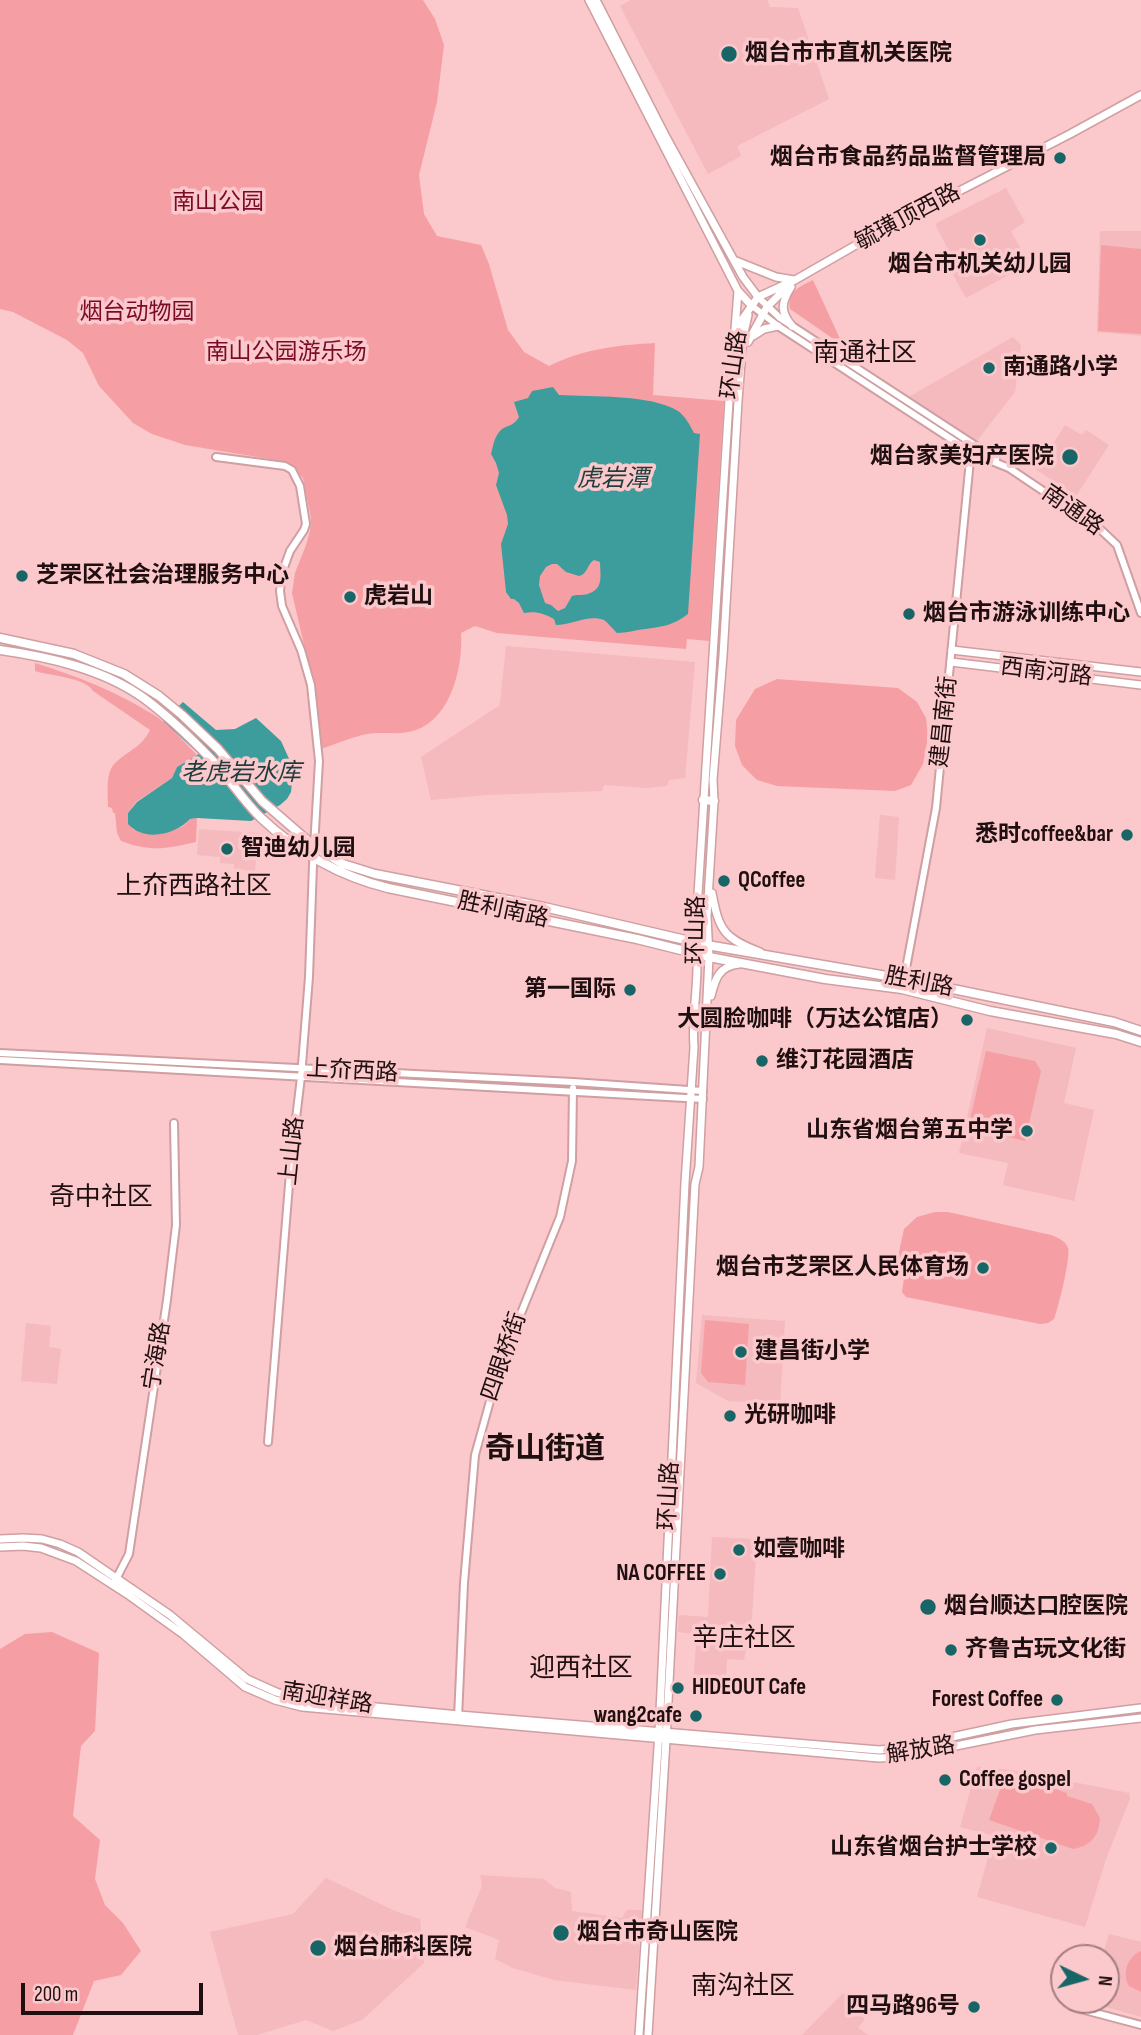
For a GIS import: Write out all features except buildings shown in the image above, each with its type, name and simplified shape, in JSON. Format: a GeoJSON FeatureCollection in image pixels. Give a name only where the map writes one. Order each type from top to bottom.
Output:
{"type":"FeatureCollection","features":[{"type":"Feature","properties":{"kind":"main road"},"geometry":{"type":"LineString","coordinates":[[589,0],[738,291],[751,304]]}},
{"type":"Feature","properties":{"kind":"main road"},"geometry":{"type":"LineString","coordinates":[[596,0],[732,259],[758,297]]}},
{"type":"Feature","properties":{"kind":"main road","name":"毓璜顶西路"},"geometry":{"type":"LineString","coordinates":[[751,304],[758,297],[795,280],[870,237],[1141,95]]}},
{"type":"Feature","properties":{"kind":"main road"},"geometry":{"type":"LineString","coordinates":[[732,259],[758,272],[795,280],[783,303],[785,317],[792,326]]}},
{"type":"Feature","properties":{"kind":"main road","name":"环山路"},"geometry":{"type":"LineString","coordinates":[[743,351],[765,311],[795,280]]}},
{"type":"Feature","properties":{"kind":"main road"},"geometry":{"type":"LineString","coordinates":[[735,334],[738,291]]}},
{"type":"Feature","properties":{"kind":"main road","name":"环山路"},"geometry":{"type":"LineString","coordinates":[[648,2035],[703,800],[735,334],[751,304]]}},
{"type":"Feature","properties":{"kind":"main road","name":"环山路"},"geometry":{"type":"LineString","coordinates":[[639,2035],[662,1736],[695,1184],[699,1167],[709,957],[707,916],[713,780],[738,401],[745,325],[751,304]]}},
{"type":"Feature","properties":{"kind":"main road"},"geometry":{"type":"LineString","coordinates":[[748,342],[754,334],[778,326]]}},
{"type":"Feature","properties":{"kind":"main road","name":"胜利南路"},"geometry":{"type":"LineString","coordinates":[[0,638],[74,654],[124,674],[159,696],[218,749],[262,801],[311,844],[343,864],[375,874],[544,907],[695,942]]}},
{"type":"Feature","properties":{"kind":"main road"},"geometry":{"type":"LineString","coordinates":[[0,650],[49,659],[102,676],[142,697],[172,721],[212,760],[260,816],[313,859]]}},
{"type":"Feature","properties":{"kind":"main road","name":"西南河路"},"geometry":{"type":"LineString","coordinates":[[952,650],[1141,672]]}},
{"type":"Feature","properties":{"kind":"main road","name":"西南河路"},"geometry":{"type":"LineString","coordinates":[[951,662],[1141,685]]}},
{"type":"Feature","properties":{"kind":"main road"},"geometry":{"type":"LineString","coordinates":[[703,800],[714,801]]}},
{"type":"Feature","properties":{"kind":"main road","name":"胜利南路"},"geometry":{"type":"LineString","coordinates":[[313,859],[349,877],[388,888],[637,939],[697,955]]}},
{"type":"Feature","properties":{"kind":"main road"},"geometry":{"type":"LineString","coordinates":[[710,869],[716,912],[722,928],[739,944],[770,956]]}},
{"type":"Feature","properties":{"kind":"main road","name":"胜利路"},"geometry":{"type":"LineString","coordinates":[[695,942],[904,979],[1114,1022],[1141,1031]]}},
{"type":"Feature","properties":{"kind":"main road","name":"胜利路"},"geometry":{"type":"LineString","coordinates":[[697,955],[825,979],[902,989],[990,1010],[1116,1034],[1141,1042]]}},
{"type":"Feature","properties":{"kind":"main road"},"geometry":{"type":"LineString","coordinates":[[705,1021],[714,982],[719,974],[729,966],[747,964]]}},
{"type":"Feature","properties":{"kind":"main road","name":"建昌南街"},"geometry":{"type":"LineString","coordinates":[[902,989],[904,979]]}},
{"type":"Feature","properties":{"kind":"main road","name":"南迎祥路"},"geometry":{"type":"LineString","coordinates":[[0,1539],[42,1539],[78,1552],[115,1581],[187,1628],[247,1679],[303,1700],[458,1718],[662,1736]]}},
{"type":"Feature","properties":{"kind":"main road","name":"南迎祥路"},"geometry":{"type":"LineString","coordinates":[[0,1547],[23,1546],[58,1553],[115,1581]]}},
{"type":"Feature","properties":{"kind":"main road","name":"解放路"},"geometry":{"type":"LineString","coordinates":[[662,1736],[890,1750],[1012,1724],[1141,1709]]}},
{"type":"Feature","properties":{"kind":"main road","name":"解放路"},"geometry":{"type":"LineString","coordinates":[[662,1736],[889,1758],[1035,1730],[1141,1718]]}},
{"type":"Feature","properties":{"kind":"street"},"geometry":{"type":"LineString","coordinates":[[758,297],[765,311],[1009,468]]}},
{"type":"Feature","properties":{"kind":"street","name":"南通路"},"geometry":{"type":"LineString","coordinates":[[751,304],[765,311],[778,326],[974,454],[1009,468],[1101,530],[1117,545],[1141,613]]}},
{"type":"Feature","properties":{"kind":"street","name":"建昌南街"},"geometry":{"type":"LineString","coordinates":[[904,979],[936,808],[970,460],[974,454]]}},
{"type":"Feature","properties":{"kind":"street","name":"上山路"},"geometry":{"type":"LineString","coordinates":[[216,457],[285,466],[292,470],[300,486],[306,524],[290,551],[282,573],[280,591],[282,606],[301,650],[311,685],[319,761],[311,844],[313,859],[309,977],[268,1442]]}},
{"type":"Feature","properties":{"kind":"street","name":"上夼西路"},"geometry":{"type":"LineString","coordinates":[[0,1053],[573,1091],[691,1094]]}},
{"type":"Feature","properties":{"kind":"street","name":"上夼西路"},"geometry":{"type":"LineString","coordinates":[[0,1060],[573,1083],[703,1095]]}},
{"type":"Feature","properties":{"kind":"street","name":"四眼桥街"},"geometry":{"type":"LineString","coordinates":[[458,1718],[464,1583],[475,1455],[500,1365],[560,1217],[572,1161],[573,1083]]}},
{"type":"Feature","properties":{"kind":"street","name":"宁海路"},"geometry":{"type":"LineString","coordinates":[[115,1581],[128,1554],[167,1300],[176,1225],[174,1123]]}},
{"type":"Feature","properties":{"kind":"street"},"geometry":{"type":"LineString","coordinates":[[1099,2014],[1141,2025]]}},
{"type":"Feature","properties":{"kind":"shaded area","name":"烟台市市直机关医院"},"geometry":{"type":"Polygon","coordinates":[[[631,0],[767,0],[770,7],[798,8],[829,99],[737,146],[741,156],[708,174],[620,6],[631,0]]]}},
{"type":"Feature","properties":{"kind":"shaded area","name":"烟台市机关幼儿园"},"geometry":{"type":"Polygon","coordinates":[[[1006,188],[1025,222],[1011,231],[1029,264],[966,298],[945,260],[948,249],[935,224],[1006,188]]]}},
{"type":"Feature","properties":{"kind":"shaded area"},"geometry":{"type":"Polygon","coordinates":[[[1100,231],[1141,231],[1141,336],[1097,332],[1100,231]]]}},
{"type":"Feature","properties":{"kind":"shaded area","name":"南通路小学"},"geometry":{"type":"Polygon","coordinates":[[[1013,337],[1021,345],[1015,392],[973,446],[907,398],[1013,337]]]}},
{"type":"Feature","properties":{"kind":"shaded area","name":"烟台家美妇产医院"},"geometry":{"type":"Polygon","coordinates":[[[1065,425],[1082,435],[1086,430],[1109,445],[1076,496],[1032,467],[1047,444],[1051,447],[1065,425]]]}},
{"type":"Feature","properties":{"kind":"shaded area"},"geometry":{"type":"Polygon","coordinates":[[[506,646],[695,662],[685,778],[669,780],[667,786],[647,788],[604,785],[602,791],[486,795],[431,800],[421,757],[500,705],[506,646]]]}},
{"type":"Feature","properties":{"kind":"shaded area"},"geometry":{"type":"Polygon","coordinates":[[[880,815],[899,817],[895,880],[875,878],[880,815]]]}},
{"type":"Feature","properties":{"kind":"shaded area","name":"智迪幼儿园"},"geometry":{"type":"Polygon","coordinates":[[[199,829],[258,833],[255,871],[234,869],[234,864],[220,863],[220,857],[197,855],[199,829]]]}},
{"type":"Feature","properties":{"kind":"shaded area","name":"山东省烟台第五中学"},"geometry":{"type":"Polygon","coordinates":[[[987,1028],[1076,1048],[1064,1103],[1094,1110],[1074,1201],[1003,1185],[1008,1163],[959,1153],[987,1028]]]}},
{"type":"Feature","properties":{"kind":"shaded area","name":"建昌街小学"},"geometry":{"type":"Polygon","coordinates":[[[702,1315],[785,1321],[780,1404],[728,1401],[696,1383],[702,1315]]]}},
{"type":"Feature","properties":{"kind":"shaded area"},"geometry":{"type":"Polygon","coordinates":[[[26,1323],[51,1326],[49,1347],[61,1349],[57,1384],[21,1381],[26,1323]]]}},
{"type":"Feature","properties":{"kind":"shaded area"},"geometry":{"type":"Polygon","coordinates":[[[712,1537],[757,1539],[752,1616],[744,1660],[727,1659],[725,1689],[714,1697],[692,1696],[697,1634],[678,1632],[679,1615],[708,1617],[712,1537]]]}},
{"type":"Feature","properties":{"kind":"shaded area","name":"山东省烟台护士学校"},"geometry":{"type":"Polygon","coordinates":[[[977,1767],[1012,1770],[1129,1793],[1130,1799],[1106,1859],[1085,1927],[977,1897],[994,1836],[960,1827],[977,1767]]]}},
{"type":"Feature","properties":{"kind":"shaded area","name":"烟台市奇山医院"},"geometry":{"type":"Polygon","coordinates":[[[480,1875],[544,1879],[555,1888],[571,1892],[572,1911],[622,1918],[627,1910],[642,1910],[636,1990],[554,1980],[513,1968],[495,1959],[499,1940],[465,1927],[482,1886],[480,1875]]]}},
{"type":"Feature","properties":{"kind":"shaded area","name":"烟台肺科医院"},"geometry":{"type":"Polygon","coordinates":[[[326,1878],[395,1911],[420,1919],[424,1963],[362,2020],[333,2031],[306,2020],[257,2035],[238,2035],[210,1932],[293,1914],[326,1878]]]}},
{"type":"Feature","properties":{"kind":"shaded area"},"geometry":{"type":"Polygon","coordinates":[[[1109,1934],[1141,1942],[1141,2017],[1120,2011],[1120,1944],[1106,1944],[1109,1934]]]}},
{"type":"Feature","properties":{"kind":"shaded area"},"geometry":{"type":"Polygon","coordinates":[[[843,1993],[865,2018],[858,2028],[868,2035],[802,2035],[843,1993]]]}},
{"type":"Feature","properties":{"kind":"green space","name":"南山公园"},"geometry":{"type":"Polygon","coordinates":[[[0,0],[423,0],[435,19],[444,45],[437,102],[419,175],[424,214],[437,236],[481,245],[508,330],[524,352],[549,366],[601,349],[655,343],[653,395],[724,401],[709,641],[687,639],[686,649],[497,633],[475,626],[461,633],[460,660],[453,689],[447,702],[428,723],[410,732],[361,735],[321,749],[315,692],[292,593],[295,573],[310,531],[311,518],[303,478],[287,462],[185,445],[152,434],[133,423],[99,386],[83,353],[67,340],[13,312],[0,309],[0,0]]]}},
{"type":"Feature","properties":{"kind":"green space"},"geometry":{"type":"Polygon","coordinates":[[[1101,245],[1141,249],[1141,334],[1098,331],[1101,245]]]}},
{"type":"Feature","properties":{"kind":"green space"},"geometry":{"type":"Polygon","coordinates":[[[813,280],[841,341],[835,340],[790,309],[792,294],[813,280]]]}},
{"type":"Feature","properties":{"kind":"green space"},"geometry":{"type":"Polygon","coordinates":[[[35,663],[66,673],[126,699],[165,723],[197,755],[177,767],[172,778],[136,802],[128,813],[128,823],[134,830],[182,827],[190,819],[197,818],[196,842],[158,848],[141,847],[121,841],[117,833],[115,813],[108,807],[109,773],[119,759],[141,742],[150,730],[89,686],[35,671],[35,663]]]}},
{"type":"Feature","properties":{"kind":"green space"},"geometry":{"type":"Polygon","coordinates":[[[777,679],[898,688],[917,702],[926,718],[928,737],[923,764],[911,785],[895,791],[777,786],[757,780],[742,765],[735,746],[736,720],[755,689],[777,679]]]}},
{"type":"Feature","properties":{"kind":"green space"},"geometry":{"type":"Polygon","coordinates":[[[986,1051],[1035,1061],[1041,1071],[1025,1141],[968,1128],[986,1051]]]}},
{"type":"Feature","properties":{"kind":"green space","name":"烟台市芝罘区人民体育场"},"geometry":{"type":"Polygon","coordinates":[[[948,1212],[1051,1235],[1063,1241],[1068,1248],[1068,1261],[1054,1319],[1040,1324],[906,1297],[902,1292],[904,1278],[897,1261],[904,1229],[917,1217],[948,1212]]]}},
{"type":"Feature","properties":{"kind":"green space"},"geometry":{"type":"Polygon","coordinates":[[[705,1320],[749,1324],[745,1385],[708,1382],[701,1373],[705,1320]]]}},
{"type":"Feature","properties":{"kind":"green space"},"geometry":{"type":"Polygon","coordinates":[[[52,1632],[99,1653],[95,1731],[81,1746],[73,1816],[100,1840],[95,1879],[105,1905],[123,1923],[141,1951],[121,1975],[94,1981],[73,2035],[0,2035],[0,1649],[25,1634],[52,1632]]]}},
{"type":"Feature","properties":{"kind":"green space"},"geometry":{"type":"Polygon","coordinates":[[[1015,1781],[1025,1781],[1038,1786],[1040,1784],[1092,1804],[1100,1818],[1093,1839],[1073,1849],[989,1820],[1001,1787],[1015,1781]]]}},
{"type":"Feature","properties":{"kind":"green space"},"geometry":{"type":"Polygon","coordinates":[[[1141,1951],[1141,1992],[1129,1986],[1126,1971],[1132,1957],[1141,1951]]]}},
{"type":"Feature","properties":{"kind":"water","name":"虎岩潭"},"geometry":{"type":"Polygon","coordinates":[[[553,387],[559,395],[620,397],[653,402],[678,411],[694,433],[700,434],[688,614],[683,618],[662,626],[621,633],[617,633],[604,620],[598,618],[556,625],[554,619],[546,615],[524,613],[519,603],[511,599],[506,592],[501,544],[508,524],[496,485],[499,473],[491,454],[498,433],[519,417],[514,402],[528,398],[532,391],[553,387]],[[594,560],[579,576],[566,572],[557,564],[546,567],[540,576],[539,585],[545,603],[558,611],[565,608],[572,596],[594,591],[600,580],[600,562],[594,560]]]}},
{"type":"Feature","properties":{"kind":"water","name":"老虎岩水库"},"geometry":{"type":"Polygon","coordinates":[[[183,702],[216,730],[235,729],[256,718],[281,741],[293,773],[291,792],[287,799],[251,821],[197,818],[190,819],[184,825],[168,832],[151,835],[135,830],[128,824],[128,813],[137,802],[172,778],[177,767],[199,754],[163,721],[183,702]]]}},
{"type":"Feature","properties":{"kind":"place","name":"烟台市市直机关医院"},"geometry":{"type":"Point","coordinates":[729,54]}},
{"type":"Feature","properties":{"kind":"place","name":"烟台市食品药品监督管理局"},"geometry":{"type":"Point","coordinates":[1060,158]}},
{"type":"Feature","properties":{"kind":"place","name":"烟台市机关幼儿园"},"geometry":{"type":"Point","coordinates":[980,240]}},
{"type":"Feature","properties":{"kind":"place","name":"南通路小学"},"geometry":{"type":"Point","coordinates":[989,368]}},
{"type":"Feature","properties":{"kind":"place","name":"烟台家美妇产医院"},"geometry":{"type":"Point","coordinates":[1070,457]}},
{"type":"Feature","properties":{"kind":"place","name":"芝罘区社会治理服务中心"},"geometry":{"type":"Point","coordinates":[22,576]}},
{"type":"Feature","properties":{"kind":"place","name":"虎岩山"},"geometry":{"type":"Point","coordinates":[350,597]}},
{"type":"Feature","properties":{"kind":"place","name":"烟台市游泳训练中心"},"geometry":{"type":"Point","coordinates":[909,614]}},
{"type":"Feature","properties":{"kind":"place","name":"悉时coffee&bar"},"geometry":{"type":"Point","coordinates":[1127,835]}},
{"type":"Feature","properties":{"kind":"place","name":"智迪幼儿园"},"geometry":{"type":"Point","coordinates":[227,849]}},
{"type":"Feature","properties":{"kind":"place","name":"QCoffee"},"geometry":{"type":"Point","coordinates":[724,881]}},
{"type":"Feature","properties":{"kind":"place","name":"第一国际"},"geometry":{"type":"Point","coordinates":[630,990]}},
{"type":"Feature","properties":{"kind":"place","name":"大圆脸咖啡（万达公馆店）"},"geometry":{"type":"Point","coordinates":[967,1020]}},
{"type":"Feature","properties":{"kind":"place","name":"维汀花园酒店"},"geometry":{"type":"Point","coordinates":[762,1061]}},
{"type":"Feature","properties":{"kind":"place","name":"山东省烟台第五中学"},"geometry":{"type":"Point","coordinates":[1027,1131]}},
{"type":"Feature","properties":{"kind":"place","name":"烟台市芝罘区人民体育场"},"geometry":{"type":"Point","coordinates":[983,1268]}},
{"type":"Feature","properties":{"kind":"place","name":"建昌街小学"},"geometry":{"type":"Point","coordinates":[741,1352]}},
{"type":"Feature","properties":{"kind":"place","name":"光研咖啡"},"geometry":{"type":"Point","coordinates":[730,1416]}},
{"type":"Feature","properties":{"kind":"place","name":"如壹咖啡"},"geometry":{"type":"Point","coordinates":[739,1550]}},
{"type":"Feature","properties":{"kind":"place","name":"NA COFFEE"},"geometry":{"type":"Point","coordinates":[720,1574]}},
{"type":"Feature","properties":{"kind":"place","name":"烟台顺达口腔医院"},"geometry":{"type":"Point","coordinates":[928,1607]}},
{"type":"Feature","properties":{"kind":"place","name":"齐鲁古玩文化街"},"geometry":{"type":"Point","coordinates":[951,1650]}},
{"type":"Feature","properties":{"kind":"place","name":"HIDEOUT Cafe"},"geometry":{"type":"Point","coordinates":[678,1688]}},
{"type":"Feature","properties":{"kind":"place","name":"Forest Coffee"},"geometry":{"type":"Point","coordinates":[1057,1700]}},
{"type":"Feature","properties":{"kind":"place","name":"wang2cafe"},"geometry":{"type":"Point","coordinates":[696,1716]}},
{"type":"Feature","properties":{"kind":"place","name":"Coffee gospel"},"geometry":{"type":"Point","coordinates":[945,1780]}},
{"type":"Feature","properties":{"kind":"place","name":"山东省烟台护士学校"},"geometry":{"type":"Point","coordinates":[1051,1848]}},
{"type":"Feature","properties":{"kind":"place","name":"烟台市奇山医院"},"geometry":{"type":"Point","coordinates":[561,1933]}},
{"type":"Feature","properties":{"kind":"place","name":"烟台肺科医院"},"geometry":{"type":"Point","coordinates":[318,1948]}},
{"type":"Feature","properties":{"kind":"place","name":"四马路96号"},"geometry":{"type":"Point","coordinates":[974,2007]}},
{"type":"Feature","properties":{"kind":"district","name":"南通社区"},"geometry":{"type":"Point","coordinates":[865,354]}},
{"type":"Feature","properties":{"kind":"district","name":"上夼西路社区"},"geometry":{"type":"Point","coordinates":[194,887]}},
{"type":"Feature","properties":{"kind":"district","name":"奇中社区"},"geometry":{"type":"Point","coordinates":[101,1198]}},
{"type":"Feature","properties":{"kind":"district","name":"奇山街道"},"geometry":{"type":"Point","coordinates":[545,1450]}},
{"type":"Feature","properties":{"kind":"district","name":"辛庄社区"},"geometry":{"type":"Point","coordinates":[744,1639]}},
{"type":"Feature","properties":{"kind":"district","name":"迎西社区"},"geometry":{"type":"Point","coordinates":[581,1669]}},
{"type":"Feature","properties":{"kind":"district","name":"南沟社区"},"geometry":{"type":"Point","coordinates":[743,1987]}},
{"type":"Feature","properties":{"kind":"park label","name":"烟台动物园"},"geometry":{"type":"Point","coordinates":[137,313]}},
{"type":"Feature","properties":{"kind":"park label","name":"南山公园游乐场"},"geometry":{"type":"Point","coordinates":[286,353]}}]}
